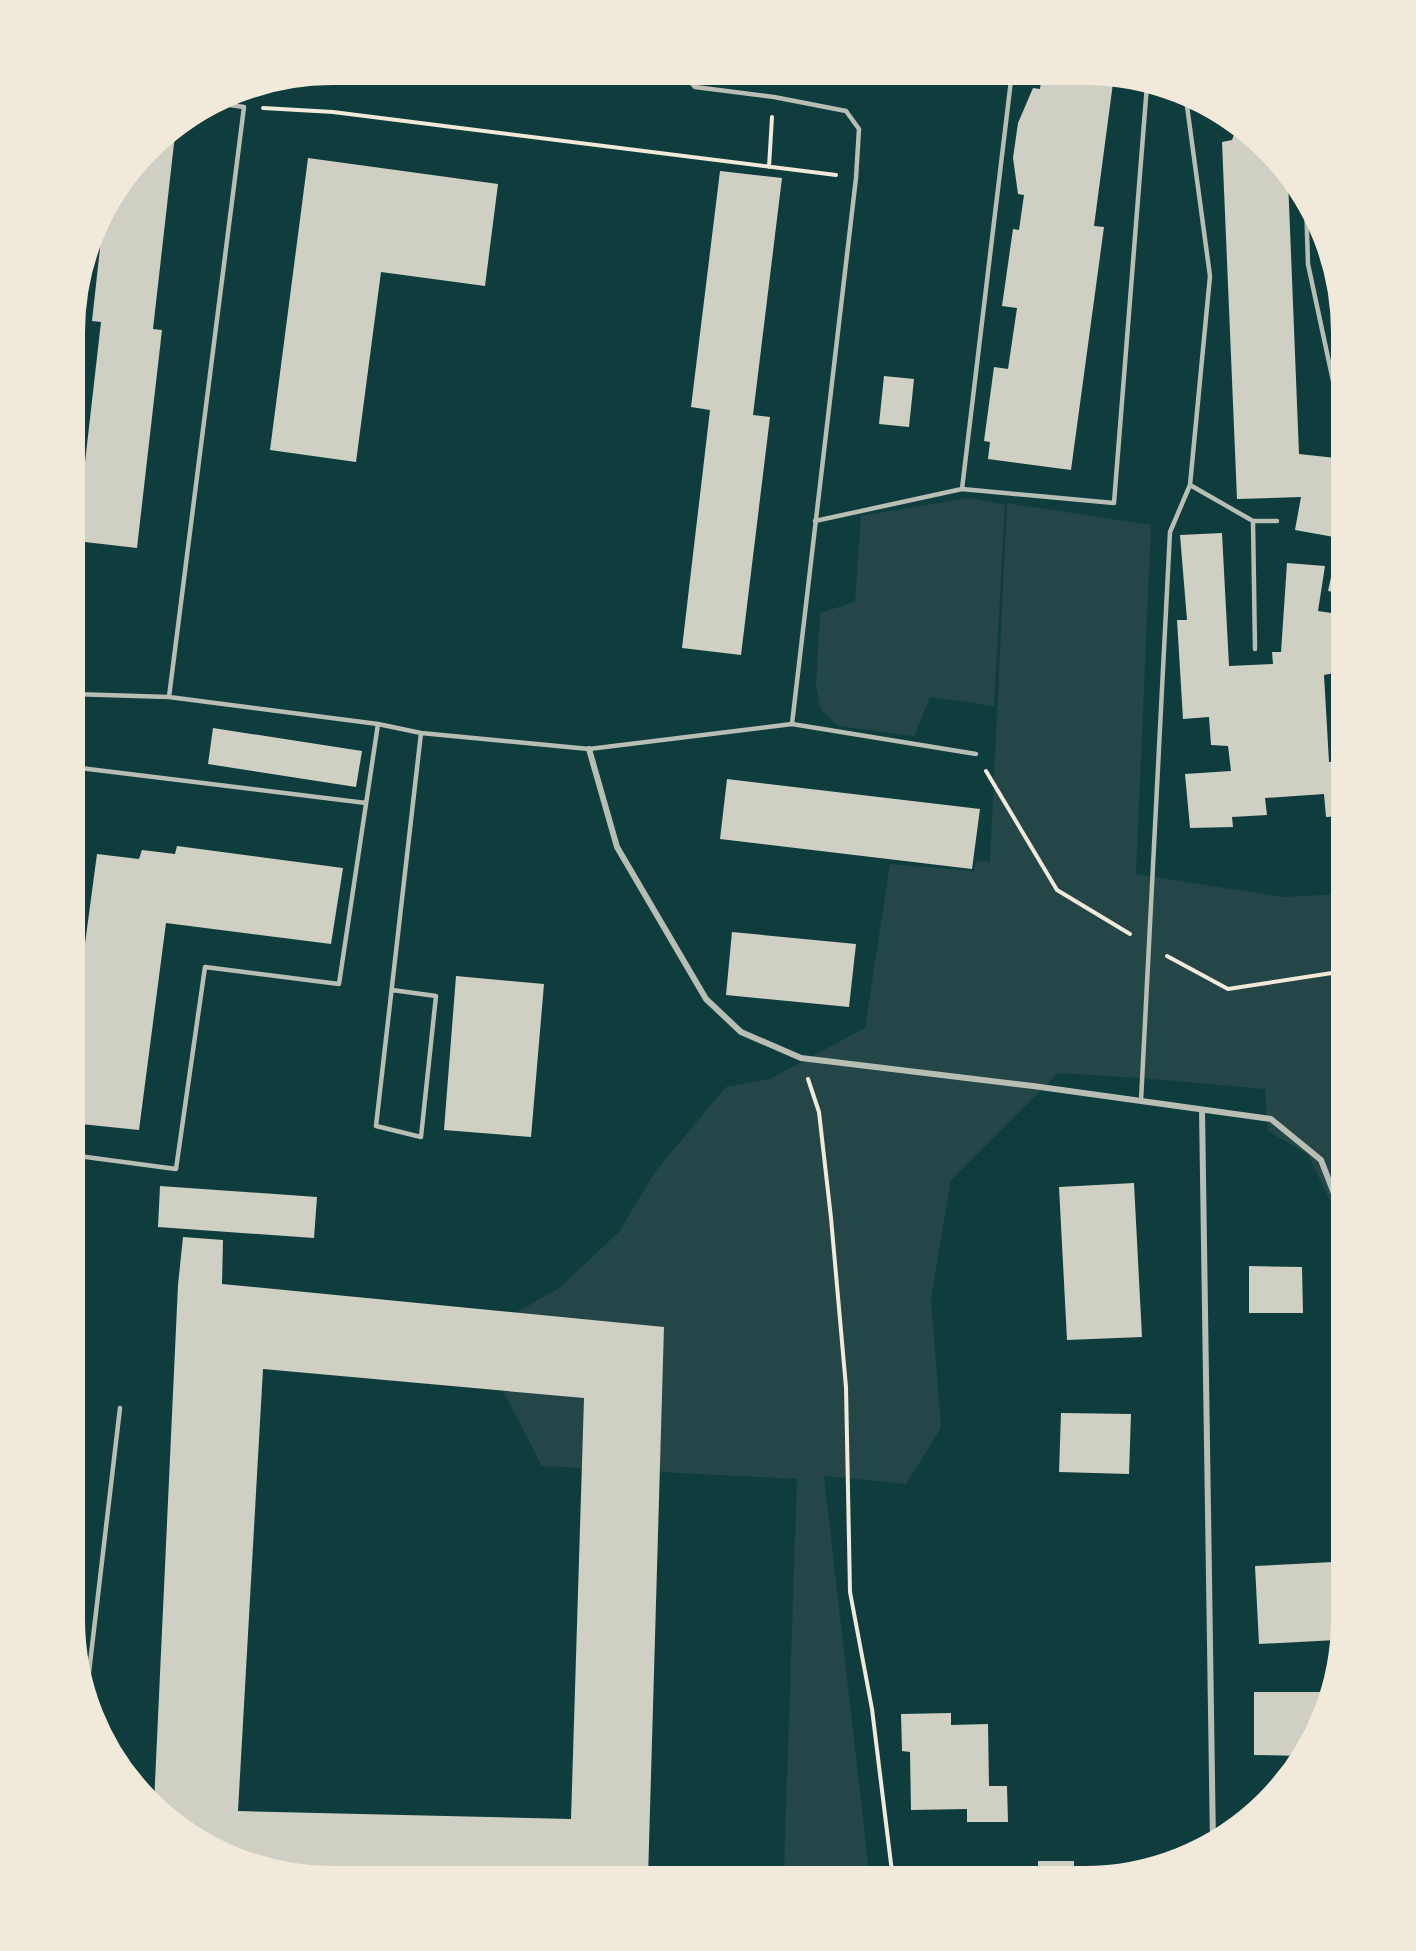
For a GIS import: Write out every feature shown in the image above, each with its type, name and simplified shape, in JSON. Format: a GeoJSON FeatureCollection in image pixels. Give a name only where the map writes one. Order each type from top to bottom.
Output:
{"type":"FeatureCollection","features":[{"type":"Feature","properties":{"kind":"street"},"geometry":{"type":"LineString","coordinates":[[589,749],[617,847],[706,999],[741,1032],[801,1058],[1271,1119],[1321,1160],[1335,1196]]}},
{"type":"Feature","properties":{"kind":"street"},"geometry":{"type":"LineString","coordinates":[[1202,1110],[1213,1834]]}},
{"type":"Feature","properties":{"kind":"lane"},"geometry":{"type":"LineString","coordinates":[[689,81],[694,87],[846,111],[859,129],[856,178],[792,724]]}},
{"type":"Feature","properties":{"kind":"lane"},"geometry":{"type":"LineString","coordinates":[[962,489],[1011,81]]}},
{"type":"Feature","properties":{"kind":"lane"},"geometry":{"type":"LineString","coordinates":[[815,521],[962,489],[1114,503],[1147,89]]}},
{"type":"Feature","properties":{"kind":"lane"},"geometry":{"type":"LineString","coordinates":[[1141,1101],[1170,532],[1190,485],[1210,276],[1185,102]]}},
{"type":"Feature","properties":{"kind":"lane"},"geometry":{"type":"LineString","coordinates":[[169,697],[244,107],[226,105]]}},
{"type":"Feature","properties":{"kind":"lane"},"geometry":{"type":"LineString","coordinates":[[1306,216],[1308,264],[1335,387]]}},
{"type":"Feature","properties":{"kind":"lane"},"geometry":{"type":"LineString","coordinates":[[1190,485],[1254,520],[1277,520]]}},
{"type":"Feature","properties":{"kind":"lane"},"geometry":{"type":"LineString","coordinates":[[1254,520],[1255,649]]}},
{"type":"Feature","properties":{"kind":"lane"},"geometry":{"type":"LineString","coordinates":[[81,694],[169,697],[378,724],[421,733],[589,749],[792,724],[976,754]]}},
{"type":"Feature","properties":{"kind":"lane"},"geometry":{"type":"LineString","coordinates":[[81,1156],[176,1169],[205,967],[339,984],[378,724]]}},
{"type":"Feature","properties":{"kind":"lane"},"geometry":{"type":"LineString","coordinates":[[392,990],[436,996],[421,1137],[376,1126],[421,733]]}},
{"type":"Feature","properties":{"kind":"lane"},"geometry":{"type":"LineString","coordinates":[[81,767],[366,803]]}},
{"type":"Feature","properties":{"kind":"lane"},"geometry":{"type":"LineString","coordinates":[[88,1677],[120,1408]]}},
{"type":"Feature","properties":{"kind":"path"},"geometry":{"type":"LineString","coordinates":[[768,167],[774,98]]}},
{"type":"Feature","properties":{"kind":"path"},"geometry":{"type":"LineString","coordinates":[[244,107],[333,111],[856,178]]}},
{"type":"Feature","properties":{"kind":"path"},"geometry":{"type":"LineString","coordinates":[[801,1058],[819,1112],[831,1218],[846,1387],[850,1592],[872,1709],[892,1870]]}},
{"type":"Feature","properties":{"kind":"shaded area"},"geometry":{"type":"Polygon","coordinates":[[[968,498],[1005,505],[994,706],[930,697],[914,736],[838,726],[821,710],[816,686],[820,613],[855,602],[861,516],[968,498]]]}},
{"type":"Feature","properties":{"kind":"shaded area"},"geometry":{"type":"Polygon","coordinates":[[[1007,503],[1151,525],[1136,874],[1282,897],[1335,894],[1335,1212],[1308,1154],[1268,1131],[1265,1089],[1141,1078],[1058,1073],[951,1180],[931,1299],[941,1428],[906,1484],[824,1476],[869,1870],[766,1870],[784,1868],[797,1479],[542,1466],[501,1387],[508,1317],[558,1289],[619,1232],[655,1172],[726,1087],[770,1079],[865,1028],[890,864],[974,871],[976,861],[990,862],[1007,503]]]}},
{"type":"Feature","properties":{"kind":"building"},"geometry":{"type":"Polygon","coordinates":[[[1041,81],[1113,83],[1094,226],[1104,227],[1071,470],[988,459],[990,442],[984,441],[994,367],[1008,369],[1017,308],[1002,306],[1013,229],[1019,230],[1024,195],[1018,194],[1013,158],[1018,123],[1033,88],[1040,89],[1041,81]]]}},
{"type":"Feature","properties":{"kind":"building"},"geometry":{"type":"Polygon","coordinates":[[[1235,132],[1250,143],[1273,166],[1288,186],[1299,454],[1335,458],[1333,470],[1335,470],[1334,537],[1295,530],[1301,497],[1237,499],[1222,142],[1232,140],[1235,132]]]}},
{"type":"Feature","properties":{"kind":"building"},"geometry":{"type":"Polygon","coordinates":[[[175,136],[153,329],[162,330],[137,548],[81,542],[81,497],[101,322],[92,321],[102,232],[123,192],[154,154],[175,136]]]}},
{"type":"Feature","properties":{"kind":"building"},"geometry":{"type":"Polygon","coordinates":[[[308,158],[498,184],[485,286],[381,272],[356,462],[270,450],[308,158]]]}},
{"type":"Feature","properties":{"kind":"building"},"geometry":{"type":"Polygon","coordinates":[[[720,171],[782,178],[753,415],[770,417],[741,655],[682,648],[710,410],[691,407],[720,171]]]}},
{"type":"Feature","properties":{"kind":"building"},"geometry":{"type":"Polygon","coordinates":[[[884,376],[914,379],[909,427],[879,424],[884,376]]]}},
{"type":"Feature","properties":{"kind":"building"},"geometry":{"type":"Polygon","coordinates":[[[1222,533],[1229,666],[1273,664],[1272,652],[1281,652],[1287,563],[1325,566],[1318,611],[1335,614],[1335,673],[1324,675],[1329,762],[1335,762],[1335,817],[1326,817],[1324,794],[1265,798],[1267,815],[1232,817],[1233,827],[1190,828],[1185,774],[1231,771],[1228,746],[1211,745],[1209,717],[1183,719],[1177,620],[1187,620],[1180,535],[1222,533]]]}},
{"type":"Feature","properties":{"kind":"building"},"geometry":{"type":"Polygon","coordinates":[[[1335,559],[1335,592],[1328,591],[1335,559]]]}},
{"type":"Feature","properties":{"kind":"building"},"geometry":{"type":"Polygon","coordinates":[[[213,728],[362,751],[356,787],[208,764],[213,728]]]}},
{"type":"Feature","properties":{"kind":"building"},"geometry":{"type":"Polygon","coordinates":[[[727,779],[980,809],[972,869],[720,839],[727,779]]]}},
{"type":"Feature","properties":{"kind":"building"},"geometry":{"type":"Polygon","coordinates":[[[177,846],[343,868],[331,944],[166,923],[139,1130],[81,1124],[81,973],[97,854],[139,859],[142,850],[175,854],[177,846]]]}},
{"type":"Feature","properties":{"kind":"building"},"geometry":{"type":"Polygon","coordinates":[[[732,932],[856,944],[849,1007],[726,995],[732,932]]]}},
{"type":"Feature","properties":{"kind":"building"},"geometry":{"type":"Polygon","coordinates":[[[456,976],[544,984],[531,1137],[444,1130],[456,976]]]}},
{"type":"Feature","properties":{"kind":"building"},"geometry":{"type":"Polygon","coordinates":[[[1134,1183],[1142,1337],[1067,1340],[1059,1187],[1134,1183]]]}},
{"type":"Feature","properties":{"kind":"building"},"geometry":{"type":"Polygon","coordinates":[[[160,1186],[317,1197],[314,1238],[158,1227],[160,1186]]]}},
{"type":"Feature","properties":{"kind":"building"},"geometry":{"type":"Polygon","coordinates":[[[183,1237],[223,1240],[222,1284],[664,1327],[648,1870],[332,1870],[299,1868],[251,1857],[221,1844],[192,1828],[154,1797],[178,1285],[183,1237]],[[263,1369],[238,1811],[571,1819],[584,1398],[263,1369]]]}},
{"type":"Feature","properties":{"kind":"building"},"geometry":{"type":"Polygon","coordinates":[[[1249,1266],[1302,1267],[1303,1313],[1249,1313],[1249,1266]]]}},
{"type":"Feature","properties":{"kind":"building"},"geometry":{"type":"Polygon","coordinates":[[[1061,1413],[1131,1414],[1129,1474],[1059,1472],[1061,1413]]]}},
{"type":"Feature","properties":{"kind":"building"},"geometry":{"type":"Polygon","coordinates":[[[1333,1562],[1334,1640],[1259,1644],[1255,1566],[1333,1562]]]}},
{"type":"Feature","properties":{"kind":"building"},"geometry":{"type":"Polygon","coordinates":[[[1254,1692],[1324,1692],[1316,1715],[1295,1756],[1254,1755],[1254,1692]]]}},
{"type":"Feature","properties":{"kind":"building"},"geometry":{"type":"Polygon","coordinates":[[[951,1713],[951,1725],[988,1724],[989,1786],[1007,1786],[1008,1822],[967,1822],[967,1809],[911,1810],[910,1752],[902,1751],[901,1714],[951,1713]]]}},
{"type":"Feature","properties":{"kind":"building"},"geometry":{"type":"Polygon","coordinates":[[[1038,1861],[1074,1861],[1074,1870],[1038,1870],[1038,1861]]]}}]}
